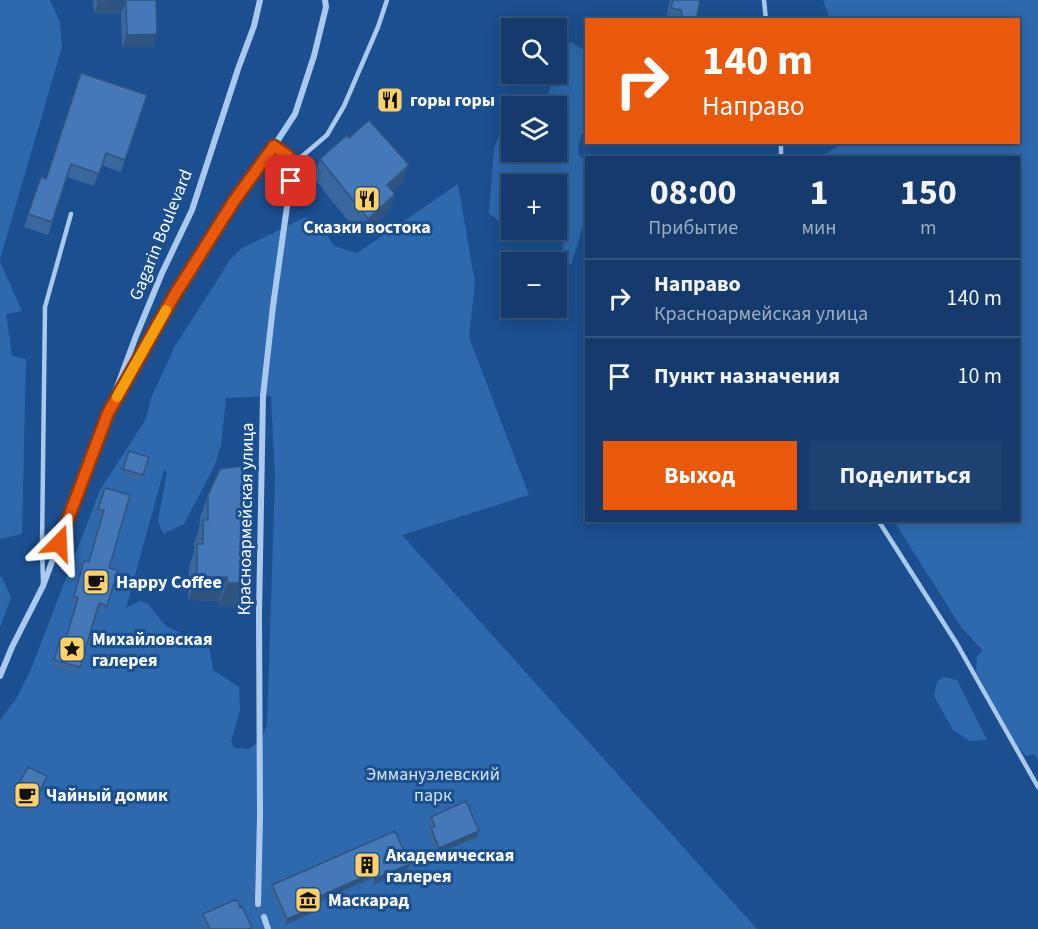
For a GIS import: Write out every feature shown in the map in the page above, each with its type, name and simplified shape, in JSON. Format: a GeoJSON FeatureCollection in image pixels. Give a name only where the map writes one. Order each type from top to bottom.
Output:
{"type":"FeatureCollection","features":[{"type":"Feature","properties":{"kind":"street","name":"Gagarin Boulevard"},"geometry":{"type":"LineString","coordinates":[[0,676],[43,586],[136,336],[162,273],[192,210],[254,26],[260,0]]}},
{"type":"Feature","properties":{"kind":"street","name":"Gagarin Boulevard"},"geometry":{"type":"LineString","coordinates":[[108,413],[174,296],[234,201],[295,114],[314,56],[326,7],[325,0]]}},
{"type":"Feature","properties":{"kind":"street"},"geometry":{"type":"LineString","coordinates":[[274,146],[291,158],[293,164]]}},
{"type":"Feature","properties":{"kind":"street","name":"Красноармейская улица"},"geometry":{"type":"LineString","coordinates":[[258,904],[259,613],[263,396],[293,164]]}},
{"type":"Feature","properties":{"kind":"street"},"geometry":{"type":"LineString","coordinates":[[264,917],[268,929]]}},
{"type":"Feature","properties":{"kind":"lane"},"geometry":{"type":"LineString","coordinates":[[293,164],[327,135],[344,106],[378,27],[387,0]]}},
{"type":"Feature","properties":{"kind":"lane"},"geometry":{"type":"LineString","coordinates":[[764,0],[766,18]]}},
{"type":"Feature","properties":{"kind":"lane"},"geometry":{"type":"LineString","coordinates":[[43,586],[45,306],[71,214]]}},
{"type":"Feature","properties":{"kind":"lane"},"geometry":{"type":"LineString","coordinates":[[879,522],[957,644],[1038,788]]}},
{"type":"Feature","properties":{"kind":"green space"},"geometry":{"type":"Polygon","coordinates":[[[0,0],[50,0],[60,22],[62,47],[0,259],[0,0]]]}},
{"type":"Feature","properties":{"kind":"green space"},"geometry":{"type":"Polygon","coordinates":[[[823,0],[1038,0],[1038,760],[1034,754],[1026,756],[1016,744],[976,672],[977,656],[983,651],[961,627],[895,522],[1020,522],[1020,156],[824,156],[840,144],[1020,144],[1020,18],[830,18],[823,0]]]}},
{"type":"Feature","properties":{"kind":"green space"},"geometry":{"type":"Polygon","coordinates":[[[571,42],[585,50],[585,126],[578,146],[579,154],[585,162],[585,220],[571,265],[567,262],[567,252],[563,252],[564,240],[567,240],[567,174],[501,174],[501,222],[489,213],[494,148],[501,133],[501,162],[567,162],[567,96],[548,96],[551,84],[567,84],[567,44],[571,42]]]}},
{"type":"Feature","properties":{"kind":"green space","name":"Эммануэлевский парк"},"geometry":{"type":"Polygon","coordinates":[[[458,184],[475,283],[469,337],[529,495],[402,535],[757,929],[0,929],[0,720],[16,699],[31,669],[100,490],[146,419],[151,398],[175,346],[230,260],[242,248],[306,217],[319,225],[334,246],[357,253],[458,184]],[[271,396],[226,398],[221,445],[215,465],[184,524],[163,534],[158,521],[167,472],[164,470],[126,608],[140,601],[147,603],[166,626],[209,646],[213,670],[239,687],[240,711],[231,741],[234,748],[249,749],[261,740],[267,725],[275,478],[271,396]]]}},
{"type":"Feature","properties":{"kind":"green space"},"geometry":{"type":"Polygon","coordinates":[[[0,262],[22,311],[6,314],[12,356],[26,359],[22,534],[0,539],[0,262]]]}},
{"type":"Feature","properties":{"kind":"green space"},"geometry":{"type":"Polygon","coordinates":[[[0,577],[11,598],[0,627],[0,577]]]}},
{"type":"Feature","properties":{"kind":"green space"},"geometry":{"type":"Polygon","coordinates":[[[943,677],[957,680],[987,740],[970,741],[953,730],[934,696],[937,682],[943,677]]]}},
{"type":"Feature","properties":{"kind":"building"},"geometry":{"type":"Polygon","coordinates":[[[98,0],[156,0],[157,34],[127,35],[126,1],[98,2],[98,0]]]}},
{"type":"Feature","properties":{"kind":"building"},"geometry":{"type":"Polygon","coordinates":[[[673,0],[700,0],[696,18],[683,18],[681,10],[671,8],[673,0]]]}},
{"type":"Feature","properties":{"kind":"building"},"geometry":{"type":"Polygon","coordinates":[[[81,73],[147,95],[125,160],[106,153],[99,174],[71,164],[52,222],[28,214],[41,177],[46,179],[81,73]]]}},
{"type":"Feature","properties":{"kind":"building"},"geometry":{"type":"Polygon","coordinates":[[[369,120],[409,165],[387,185],[395,194],[368,219],[320,159],[347,135],[349,138],[369,120]]]}},
{"type":"Feature","properties":{"kind":"building"},"geometry":{"type":"Polygon","coordinates":[[[129,451],[149,457],[143,475],[123,469],[129,451]]]}},
{"type":"Feature","properties":{"kind":"building"},"geometry":{"type":"Polygon","coordinates":[[[241,466],[248,487],[253,583],[227,583],[227,577],[197,577],[197,544],[203,544],[203,520],[208,520],[208,495],[220,469],[241,466]]]}},
{"type":"Feature","properties":{"kind":"building","name":"Happy Coffee"},"geometry":{"type":"Polygon","coordinates":[[[105,488],[130,495],[109,568],[118,570],[107,606],[99,603],[80,667],[54,660],[60,640],[65,642],[78,598],[74,596],[84,561],[89,562],[104,510],[98,509],[105,488]]]}},
{"type":"Feature","properties":{"kind":"building"},"geometry":{"type":"Polygon","coordinates":[[[28,767],[47,776],[36,798],[16,789],[28,767]]]}},
{"type":"Feature","properties":{"kind":"building"},"geometry":{"type":"Polygon","coordinates":[[[466,801],[479,831],[439,848],[431,828],[435,826],[431,817],[466,801]]]}},
{"type":"Feature","properties":{"kind":"building"},"geometry":{"type":"Polygon","coordinates":[[[395,831],[410,864],[375,879],[372,873],[316,898],[319,905],[287,919],[272,885],[395,831]]]}},
{"type":"Feature","properties":{"kind":"building"},"geometry":{"type":"Polygon","coordinates":[[[237,899],[252,928],[210,929],[203,914],[237,899]]]}},
{"type":"Feature","properties":{"kind":"tunnel"},"geometry":{"type":"LineString","coordinates":[[258,904],[264,917]]}},
{"type":"Feature","properties":{"kind":"slow traffic"},"geometry":{"type":"LineString","coordinates":[[117,397],[166,310]]}},
{"type":"Feature","properties":{"kind":"place","name":"горы горы"},"geometry":{"type":"Point","coordinates":[390,100]}},
{"type":"Feature","properties":{"kind":"place","name":"Сказки востока"},"geometry":{"type":"Point","coordinates":[367,199]}},
{"type":"Feature","properties":{"kind":"place","name":"Happy Coffee"},"geometry":{"type":"Point","coordinates":[96,582]}},
{"type":"Feature","properties":{"kind":"place","name":"Михайловская галерея"},"geometry":{"type":"Point","coordinates":[72,649]}},
{"type":"Feature","properties":{"kind":"place","name":"Чайный домик"},"geometry":{"type":"Point","coordinates":[27,795]}},
{"type":"Feature","properties":{"kind":"place","name":"Академическая галерея"},"geometry":{"type":"Point","coordinates":[367,865]}},
{"type":"Feature","properties":{"kind":"place","name":"Маскарад"},"geometry":{"type":"Point","coordinates":[308,900]}},
{"type":"Feature","properties":{"kind":"route"},"geometry":{"type":"LineString","coordinates":[[59,543],[108,413],[174,296],[234,201],[274,146],[291,158],[293,164],[291,181]]}}]}
